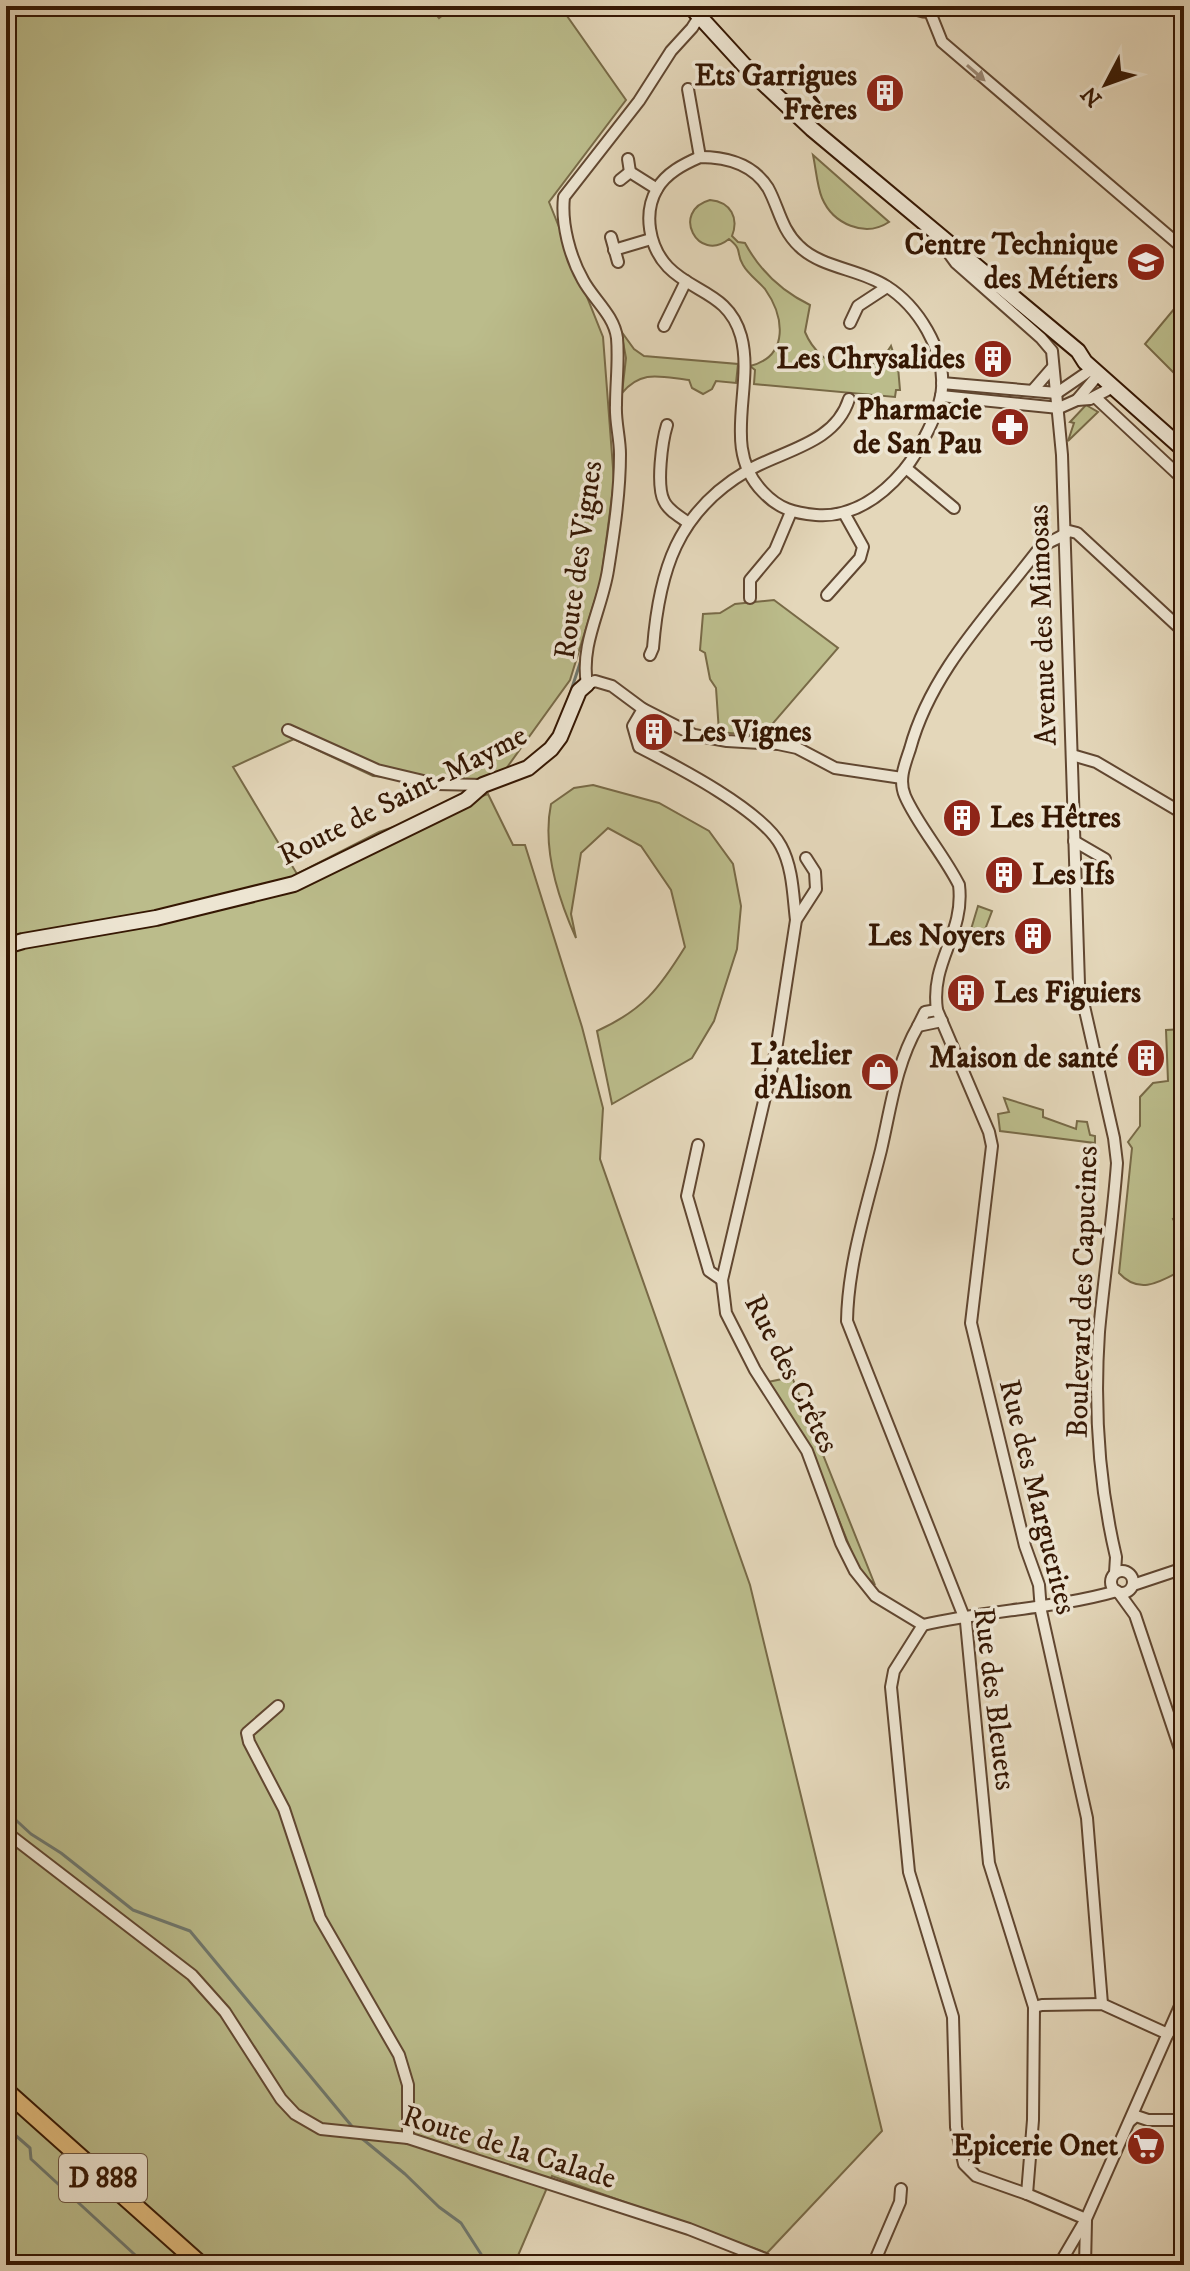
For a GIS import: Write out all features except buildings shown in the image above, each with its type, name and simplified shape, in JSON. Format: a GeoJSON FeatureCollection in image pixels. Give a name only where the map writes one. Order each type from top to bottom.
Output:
{"type":"FeatureCollection","features":[{"type":"Feature","properties":{"kind":"main road"},"geometry":{"type":"LineString","coordinates":[[681,6],[697,14],[735,56],[812,129],[1078,351],[1092,369],[1182,451]]}},
{"type":"Feature","properties":{"kind":"main road"},"geometry":{"type":"LineString","coordinates":[[697,14],[751,81],[1075,360],[1092,369]]}},
{"type":"Feature","properties":{"kind":"main road","name":"Route de Saint-Mayme"},"geometry":{"type":"LineString","coordinates":[[6,946],[156,918],[294,884],[466,800],[483,785],[528,768],[560,737],[579,691],[587,684]]}},
{"type":"Feature","properties":{"kind":"main road","name":"D 888"},"geometry":{"type":"LineString","coordinates":[[6,2091],[201,2265]]}},
{"type":"Feature","properties":{"kind":"street"},"geometry":{"type":"LineString","coordinates":[[909,6],[918,12],[930,12],[944,6]]}},
{"type":"Feature","properties":{"kind":"street"},"geometry":{"type":"LineString","coordinates":[[930,12],[942,42],[1184,249]]}},
{"type":"Feature","properties":{"kind":"street","name":"Route des Vignes"},"geometry":{"type":"LineString","coordinates":[[587,684],[586,654],[607,576],[618,499],[620,452],[616,407],[619,376],[616,333],[575,263],[562,210],[564,197],[639,101],[697,14]]}},
{"type":"Feature","properties":{"kind":"street"},"geometry":{"type":"LineString","coordinates":[[688,89],[700,157]]}},
{"type":"Feature","properties":{"kind":"street"},"geometry":{"type":"LineString","coordinates":[[700,157],[734,161],[755,173],[768,189],[785,231],[800,248],[887,287],[914,310],[926,326],[935,348],[942,383],[941,396],[929,427],[906,468],[867,503],[844,513],[822,515],[791,512],[774,503],[747,471],[741,452],[743,346],[738,327],[725,307],[701,287],[686,281],[668,267],[651,239],[648,212],[657,189],[683,164],[700,157]]}},
{"type":"Feature","properties":{"kind":"street"},"geometry":{"type":"LineString","coordinates":[[628,159],[630,172],[657,189]]}},
{"type":"Feature","properties":{"kind":"street"},"geometry":{"type":"LineString","coordinates":[[620,180],[630,172]]}},
{"type":"Feature","properties":{"kind":"street"},"geometry":{"type":"LineString","coordinates":[[611,237],[618,262]]}},
{"type":"Feature","properties":{"kind":"street"},"geometry":{"type":"LineString","coordinates":[[614,250],[651,239]]}},
{"type":"Feature","properties":{"kind":"street","name":"Avenue des Mimosas"},"geometry":{"type":"LineString","coordinates":[[945,248],[1052,351],[1059,408],[1074,841]]}},
{"type":"Feature","properties":{"kind":"street"},"geometry":{"type":"LineString","coordinates":[[664,326],[686,281]]}},
{"type":"Feature","properties":{"kind":"street"},"geometry":{"type":"LineString","coordinates":[[850,323],[858,306],[887,287]]}},
{"type":"Feature","properties":{"kind":"street"},"geometry":{"type":"LineString","coordinates":[[1033,390],[1053,367]]}},
{"type":"Feature","properties":{"kind":"street"},"geometry":{"type":"LineString","coordinates":[[942,383],[1057,393],[1092,369]]}},
{"type":"Feature","properties":{"kind":"street"},"geometry":{"type":"LineString","coordinates":[[1077,400],[1092,369]]}},
{"type":"Feature","properties":{"kind":"street"},"geometry":{"type":"LineString","coordinates":[[941,396],[1059,408],[1095,397],[1113,387]]}},
{"type":"Feature","properties":{"kind":"street"},"geometry":{"type":"LineString","coordinates":[[1095,397],[1184,480]]}},
{"type":"Feature","properties":{"kind":"street"},"geometry":{"type":"LineString","coordinates":[[650,655],[660,588],[672,551],[687,522],[713,496],[747,471],[817,440],[845,411],[849,399]]}},
{"type":"Feature","properties":{"kind":"street"},"geometry":{"type":"LineString","coordinates":[[667,425],[663,438],[660,488],[670,510],[687,522]]}},
{"type":"Feature","properties":{"kind":"street"},"geometry":{"type":"LineString","coordinates":[[906,468],[954,508]]}},
{"type":"Feature","properties":{"kind":"street"},"geometry":{"type":"LineString","coordinates":[[750,598],[750,580],[775,550],[791,512]]}},
{"type":"Feature","properties":{"kind":"street"},"geometry":{"type":"LineString","coordinates":[[827,595],[860,558],[863,547],[844,513]]}},
{"type":"Feature","properties":{"kind":"street"},"geometry":{"type":"LineString","coordinates":[[937,1010],[934,991],[937,971],[957,923],[961,900],[959,885],[905,796],[902,778],[919,721],[948,665],[1038,550],[1069,531],[1077,533],[1184,632]]}},
{"type":"Feature","properties":{"kind":"street"},"geometry":{"type":"LineString","coordinates":[[587,684],[595,681],[612,686],[643,709],[694,735],[736,742],[778,744],[797,748],[835,768],[902,778]]}},
{"type":"Feature","properties":{"kind":"street","name":"Rue des Crêtes"},"geometry":{"type":"LineString","coordinates":[[643,709],[633,726],[639,747],[700,780],[745,810],[783,848],[792,887],[796,920],[776,1050],[722,1280],[726,1313],[755,1370],[807,1451],[841,1543],[855,1571],[875,1596],[923,1625]]}},
{"type":"Feature","properties":{"kind":"street"},"geometry":{"type":"LineString","coordinates":[[288,730],[377,770],[436,784],[483,785]]}},
{"type":"Feature","properties":{"kind":"street"},"geometry":{"type":"LineString","coordinates":[[1072,755],[1096,762],[1184,814]]}},
{"type":"Feature","properties":{"kind":"street"},"geometry":{"type":"LineString","coordinates":[[1074,841],[1105,859]]}},
{"type":"Feature","properties":{"kind":"street","name":"Boulevard des Capucines"},"geometry":{"type":"LineString","coordinates":[[1074,841],[1079,984],[1111,1122],[1117,1163],[1099,1333],[1097,1389],[1101,1461],[1116,1557],[1128,1578],[1131,1607],[1184,1761]]}},
{"type":"Feature","properties":{"kind":"street","name":"Rue des Crêtes"},"geometry":{"type":"LineString","coordinates":[[796,920],[816,889],[815,872],[806,858]]}},
{"type":"Feature","properties":{"kind":"street","name":"Rue des Marguerites"},"geometry":{"type":"LineString","coordinates":[[937,1010],[989,1132],[992,1146],[971,1323],[1025,1546],[1039,1585],[1087,1818],[1102,2004]]}},
{"type":"Feature","properties":{"kind":"street","name":"Rue des Bleuets"},"geometry":{"type":"LineString","coordinates":[[937,1010],[925,1012],[907,1046],[894,1088],[851,1272],[847,1321],[964,1616],[989,1863],[1034,2007],[1033,2120],[1027,2194]]}},
{"type":"Feature","properties":{"kind":"street"},"geometry":{"type":"LineString","coordinates":[[918,1026],[942,1021]]}},
{"type":"Feature","properties":{"kind":"street"},"geometry":{"type":"LineString","coordinates":[[698,1145],[687,1196],[709,1271],[722,1280]]}},
{"type":"Feature","properties":{"kind":"street"},"geometry":{"type":"LineString","coordinates":[[1086,2219],[976,2176],[964,2164],[956,2127],[953,2017],[909,1872],[891,1687],[894,1671],[923,1625],[1101,1596],[1116,1590],[1128,1578],[1147,1579],[1184,1568]]}},
{"type":"Feature","properties":{"kind":"street"},"geometry":{"type":"LineString","coordinates":[[1116,1590],[1126,1592],[1128,1578]]}},
{"type":"Feature","properties":{"kind":"street","name":"Boulevard des Capucines"},"geometry":{"type":"LineString","coordinates":[[1116,1590],[1131,1607]]}},
{"type":"Feature","properties":{"kind":"street"},"geometry":{"type":"LineString","coordinates":[[278,1706],[251,1728],[247,1733],[249,1742],[284,1809],[320,1918],[399,2055],[408,2085],[408,2138]]}},
{"type":"Feature","properties":{"kind":"street","name":"Route de la Calade"},"geometry":{"type":"LineString","coordinates":[[6,1832],[192,1975],[225,2012],[281,2099],[295,2114],[321,2129],[408,2138],[689,2229],[774,2265]]}},
{"type":"Feature","properties":{"kind":"street"},"geometry":{"type":"LineString","coordinates":[[1062,2264],[1086,2219],[1184,1997]]}},
{"type":"Feature","properties":{"kind":"street"},"geometry":{"type":"LineString","coordinates":[[1034,2007],[1102,2004],[1168,2034]]}},
{"type":"Feature","properties":{"kind":"street"},"geometry":{"type":"LineString","coordinates":[[1128,2122],[1136,2116],[1148,2120],[1184,2120]]}},
{"type":"Feature","properties":{"kind":"street"},"geometry":{"type":"LineString","coordinates":[[873,2265],[900,2202],[901,2189]]}},
{"type":"Feature","properties":{"kind":"street"},"geometry":{"type":"LineString","coordinates":[[1085,2265],[1086,2219]]}},
{"type":"Feature","properties":{"kind":"street"},"geometry":{"type":"LineString","coordinates":[[1085,2251],[1094,2265]]}},
{"type":"Feature","properties":{"kind":"green space"},"geometry":{"type":"Polygon","coordinates":[[[6,6],[429,6],[439,18],[454,6],[560,6],[626,100],[549,202],[603,337],[614,481],[601,580],[570,680],[495,784],[373,776],[294,739],[233,767],[297,874],[379,832],[488,794],[513,845],[525,845],[582,1027],[603,1108],[600,1159],[750,1585],[882,2131],[767,2253],[552,2176],[514,2265],[6,2265],[6,6]]]}},
{"type":"Feature","properties":{"kind":"green space"},"geometry":{"type":"Polygon","coordinates":[[[813,155],[889,222],[880,227],[860,228],[834,215],[820,193],[813,155]]]}},
{"type":"Feature","properties":{"kind":"green space"},"geometry":{"type":"Polygon","coordinates":[[[710,200],[723,204],[732,212],[732,236],[738,242],[745,243],[757,263],[781,287],[810,305],[805,332],[822,355],[845,368],[858,369],[870,366],[891,346],[898,367],[900,390],[896,390],[895,397],[754,384],[755,370],[750,366],[772,354],[780,334],[779,323],[765,289],[745,268],[734,243],[729,239],[718,245],[707,245],[693,233],[690,224],[692,214],[698,206],[710,200]]]}},
{"type":"Feature","properties":{"kind":"green space"},"geometry":{"type":"Polygon","coordinates":[[[1184,297],[1184,383],[1145,344],[1184,297]]]}},
{"type":"Feature","properties":{"kind":"green space"},"geometry":{"type":"Polygon","coordinates":[[[621,331],[634,349],[644,356],[738,364],[736,383],[716,381],[712,389],[703,394],[692,388],[689,380],[652,376],[637,380],[622,393],[626,358],[621,331]]]}},
{"type":"Feature","properties":{"kind":"green space"},"geometry":{"type":"Polygon","coordinates":[[[1086,405],[1098,412],[1068,441],[1074,423],[1070,422],[1086,405]]]}},
{"type":"Feature","properties":{"kind":"green space"},"geometry":{"type":"Polygon","coordinates":[[[774,600],[838,648],[762,736],[719,732],[716,688],[710,679],[705,653],[700,650],[703,614],[720,613],[735,604],[774,600]]]}},
{"type":"Feature","properties":{"kind":"green space"},"geometry":{"type":"Polygon","coordinates":[[[593,785],[659,803],[709,831],[733,864],[741,906],[737,949],[714,1021],[692,1058],[612,1104],[597,1031],[626,1015],[648,997],[685,947],[671,890],[641,846],[608,828],[581,853],[571,914],[576,938],[553,872],[549,821],[551,804],[574,788],[593,785]]]}},
{"type":"Feature","properties":{"kind":"green space"},"geometry":{"type":"Polygon","coordinates":[[[978,906],[992,911],[981,940],[969,936],[978,906]]]}},
{"type":"Feature","properties":{"kind":"green space"},"geometry":{"type":"Polygon","coordinates":[[[1184,1029],[1184,1213],[1173,1219],[1184,1239],[1184,1269],[1151,1284],[1135,1284],[1119,1273],[1132,1148],[1128,1142],[1140,1126],[1140,1097],[1153,1083],[1168,1081],[1166,1030],[1184,1029]]]}},
{"type":"Feature","properties":{"kind":"green space"},"geometry":{"type":"Polygon","coordinates":[[[1004,1098],[1043,1110],[1043,1117],[1076,1129],[1077,1121],[1087,1122],[1090,1135],[1095,1136],[1095,1143],[1000,1131],[998,1114],[1009,1112],[1004,1098]]]}},
{"type":"Feature","properties":{"kind":"green space"},"geometry":{"type":"Polygon","coordinates":[[[792,1377],[875,1585],[859,1570],[820,1473],[768,1382],[792,1377]]]}},
{"type":"Feature","properties":{"kind":"waterway"},"geometry":{"type":"LineString","coordinates":[[567,703],[582,657]]}},
{"type":"Feature","properties":{"kind":"waterway"},"geometry":{"type":"LineString","coordinates":[[6,1811],[31,1834],[61,1853],[133,1910],[190,1931],[355,2130]]}},
{"type":"Feature","properties":{"kind":"waterway"},"geometry":{"type":"LineString","coordinates":[[6,2127],[30,2148],[31,2159],[146,2265]]}},
{"type":"Feature","properties":{"kind":"waterway"},"geometry":{"type":"LineString","coordinates":[[359,2136],[461,2223],[488,2265]]}},
{"type":"Feature","properties":{"kind":"place","name":"Ets Garrigues Frères"},"geometry":{"type":"Point","coordinates":[885,93]}},
{"type":"Feature","properties":{"kind":"place","name":"Centre Technique des Métiers"},"geometry":{"type":"Point","coordinates":[1146,262]}},
{"type":"Feature","properties":{"kind":"place","name":"Les Chrysalides"},"geometry":{"type":"Point","coordinates":[993,359]}},
{"type":"Feature","properties":{"kind":"place","name":"Pharmacie de San Pau"},"geometry":{"type":"Point","coordinates":[1010,427]}},
{"type":"Feature","properties":{"kind":"place","name":"Les Vignes"},"geometry":{"type":"Point","coordinates":[654,732]}},
{"type":"Feature","properties":{"kind":"place","name":"Les Hêtres"},"geometry":{"type":"Point","coordinates":[962,818]}},
{"type":"Feature","properties":{"kind":"place","name":"Les Ifs"},"geometry":{"type":"Point","coordinates":[1004,875]}},
{"type":"Feature","properties":{"kind":"place","name":"Les Noyers"},"geometry":{"type":"Point","coordinates":[1033,936]}},
{"type":"Feature","properties":{"kind":"place","name":"Les Figuiers"},"geometry":{"type":"Point","coordinates":[966,993]}},
{"type":"Feature","properties":{"kind":"place","name":"Maison de santé"},"geometry":{"type":"Point","coordinates":[1146,1058]}},
{"type":"Feature","properties":{"kind":"place","name":"L'atelier d'Alison"},"geometry":{"type":"Point","coordinates":[880,1072]}},
{"type":"Feature","properties":{"kind":"place","name":"Epicerie Onet"},"geometry":{"type":"Point","coordinates":[1146,2146]}}]}
